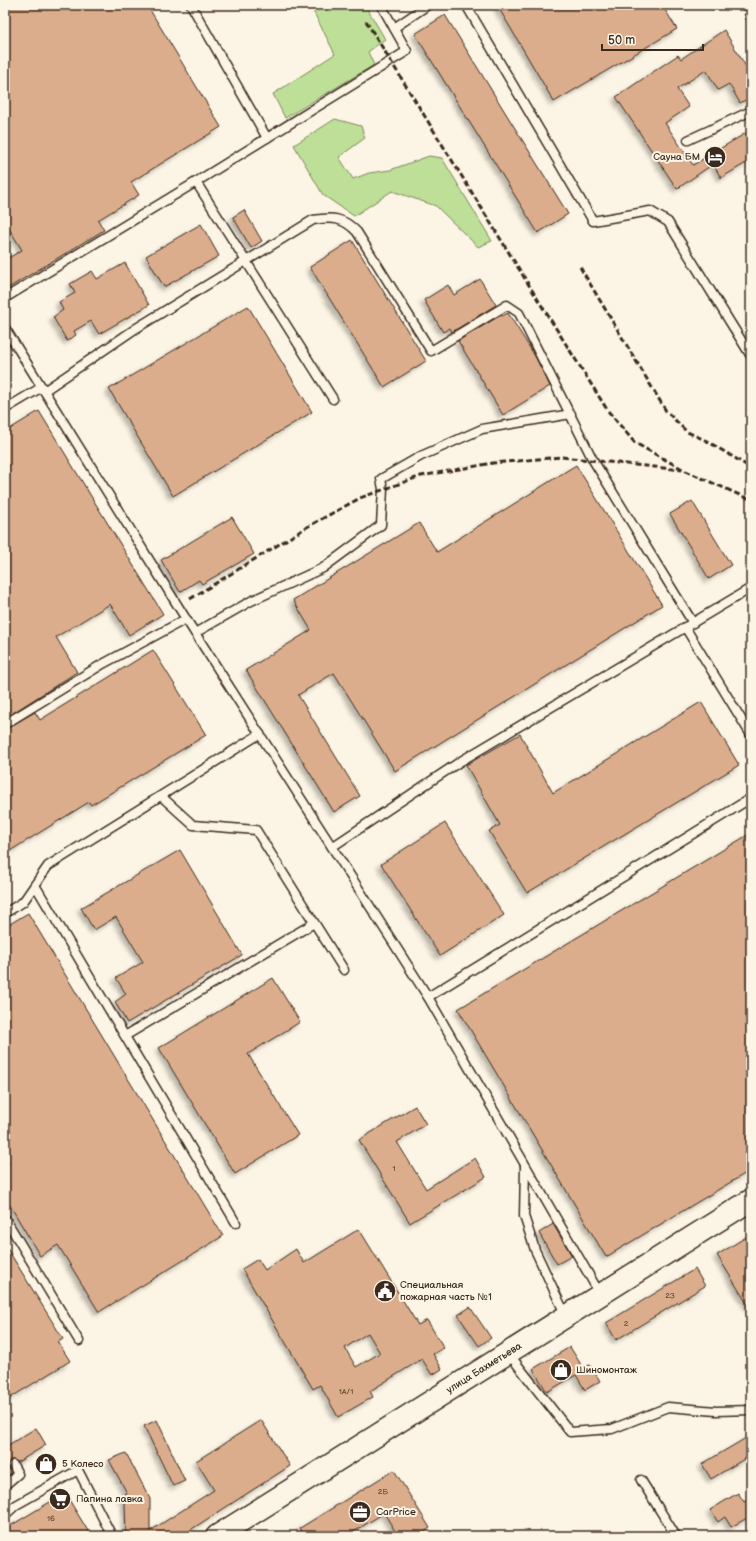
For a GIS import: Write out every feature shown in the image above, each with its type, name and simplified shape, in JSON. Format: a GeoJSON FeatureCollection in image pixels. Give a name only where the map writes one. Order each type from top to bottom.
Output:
{"type":"FeatureCollection","features":[{"type":"Feature","properties":{"kind":"street","name":"улица Бахметьева"},"geometry":{"type":"LineString","coordinates":[[217,1536],[751,1200]]}},
{"type":"Feature","properties":{"kind":"lane"},"geometry":{"type":"LineString","coordinates":[[191,5],[267,138]]}},
{"type":"Feature","properties":{"kind":"lane"},"geometry":{"type":"LineString","coordinates":[[5,298],[407,51],[381,5]]}},
{"type":"Feature","properties":{"kind":"lane"},"geometry":{"type":"LineString","coordinates":[[394,28],[428,5]]}},
{"type":"Feature","properties":{"kind":"lane"},"geometry":{"type":"LineString","coordinates":[[466,5],[593,221],[650,211],[668,222],[751,356]]}},
{"type":"Feature","properties":{"kind":"lane"},"geometry":{"type":"LineString","coordinates":[[688,140],[751,111]]}},
{"type":"Feature","properties":{"kind":"lane"},"geometry":{"type":"LineString","coordinates":[[196,182],[245,262],[333,398]]}},
{"type":"Feature","properties":{"kind":"lane"},"geometry":{"type":"LineString","coordinates":[[5,409],[43,389],[135,329],[313,220],[331,218],[349,223],[357,232],[431,351],[507,305],[519,313],[593,460],[693,623]]}},
{"type":"Feature","properties":{"kind":"lane"},"geometry":{"type":"LineString","coordinates":[[5,328],[186,619],[428,997],[600,1295]]}},
{"type":"Feature","properties":{"kind":"lane"},"geometry":{"type":"LineString","coordinates":[[195,633],[251,601],[323,568],[381,525],[383,490],[381,479],[421,456],[482,429],[571,414]]}},
{"type":"Feature","properties":{"kind":"lane"},"geometry":{"type":"LineString","coordinates":[[332,847],[461,761],[751,588]]}},
{"type":"Feature","properties":{"kind":"lane"},"geometry":{"type":"LineString","coordinates":[[5,724],[100,665],[186,619]]}},
{"type":"Feature","properties":{"kind":"lane"},"geometry":{"type":"LineString","coordinates":[[685,627],[751,735]]}},
{"type":"Feature","properties":{"kind":"lane"},"geometry":{"type":"LineString","coordinates":[[5,913],[23,902],[48,866],[260,734]]}},
{"type":"Feature","properties":{"kind":"lane"},"geometry":{"type":"LineString","coordinates":[[161,796],[193,825],[256,830],[344,970]]}},
{"type":"Feature","properties":{"kind":"lane"},"geometry":{"type":"LineString","coordinates":[[428,997],[751,798]]}},
{"type":"Feature","properties":{"kind":"lane"},"geometry":{"type":"LineString","coordinates":[[35,885],[236,1223]]}},
{"type":"Feature","properties":{"kind":"lane"},"geometry":{"type":"LineString","coordinates":[[125,1036],[314,923]]}},
{"type":"Feature","properties":{"kind":"lane"},"geometry":{"type":"LineString","coordinates":[[525,1165],[524,1216],[535,1250],[566,1317]]}},
{"type":"Feature","properties":{"kind":"lane"},"geometry":{"type":"LineString","coordinates":[[5,1218],[79,1341]]}},
{"type":"Feature","properties":{"kind":"lane"},"geometry":{"type":"LineString","coordinates":[[508,1353],[570,1432],[612,1429],[668,1407],[716,1411],[751,1410]]}},
{"type":"Feature","properties":{"kind":"lane"},"geometry":{"type":"LineString","coordinates":[[5,1485],[18,1474],[13,1465]]}},
{"type":"Feature","properties":{"kind":"lane"},"geometry":{"type":"LineString","coordinates":[[5,1516],[16,1505],[78,1470],[112,1536]]}},
{"type":"Feature","properties":{"kind":"lane"},"geometry":{"type":"LineString","coordinates":[[641,1480],[676,1536]]}},
{"type":"Feature","properties":{"kind":"green space"},"geometry":{"type":"Polygon","coordinates":[[[310,5],[365,5],[385,39],[368,52],[374,65],[285,118],[273,94],[335,54],[310,5]]]}},
{"type":"Feature","properties":{"kind":"green space"},"geometry":{"type":"Polygon","coordinates":[[[335,119],[361,126],[365,138],[339,157],[353,179],[369,173],[390,170],[429,156],[442,158],[492,241],[478,247],[436,206],[392,191],[354,216],[323,195],[294,145],[335,119]]]}},
{"type":"Feature","properties":{"kind":"building"},"geometry":{"type":"Polygon","coordinates":[[[5,5],[147,5],[221,127],[131,182],[139,195],[98,220],[104,230],[5,290],[5,260],[22,250],[5,222],[5,5]]]}},
{"type":"Feature","properties":{"kind":"building"},"geometry":{"type":"Polygon","coordinates":[[[497,5],[662,5],[677,29],[554,102],[497,5]]]}},
{"type":"Feature","properties":{"kind":"building"},"geometry":{"type":"Polygon","coordinates":[[[445,15],[568,214],[538,233],[415,34],[445,15]]]}},
{"type":"Feature","properties":{"kind":"building"},"geometry":{"type":"Polygon","coordinates":[[[724,30],[751,75],[751,97],[740,103],[729,84],[718,90],[706,70],[677,89],[689,107],[665,123],[693,165],[751,130],[751,160],[721,178],[713,164],[677,189],[616,97],[678,55],[681,59],[724,30]]]}},
{"type":"Feature","properties":{"kind":"building"},"geometry":{"type":"Polygon","coordinates":[[[244,210],[262,241],[251,248],[233,217],[244,210]]]}},
{"type":"Feature","properties":{"kind":"building"},"geometry":{"type":"Polygon","coordinates":[[[201,224],[219,256],[164,287],[146,256],[201,224]]]}},
{"type":"Feature","properties":{"kind":"building"},"geometry":{"type":"Polygon","coordinates":[[[352,240],[426,361],[384,387],[310,267],[352,240]]]}},
{"type":"Feature","properties":{"kind":"building"},"geometry":{"type":"Polygon","coordinates":[[[125,263],[149,305],[99,334],[91,321],[74,331],[76,335],[67,341],[53,317],[63,310],[59,302],[75,293],[70,284],[92,271],[97,279],[125,263]]]}},
{"type":"Feature","properties":{"kind":"building"},"geometry":{"type":"Polygon","coordinates":[[[480,279],[496,305],[452,332],[450,328],[443,332],[424,300],[448,285],[454,295],[480,279]]]}},
{"type":"Feature","properties":{"kind":"building"},"geometry":{"type":"Polygon","coordinates":[[[248,306],[312,412],[173,496],[109,389],[248,306]]]}},
{"type":"Feature","properties":{"kind":"building"},"geometry":{"type":"Polygon","coordinates":[[[508,313],[535,356],[550,386],[503,415],[458,341],[501,315],[502,316],[508,313]]]}},
{"type":"Feature","properties":{"kind":"building"},"geometry":{"type":"Polygon","coordinates":[[[39,411],[163,614],[129,635],[110,604],[56,637],[77,672],[5,718],[5,432],[39,411]]]}},
{"type":"Feature","properties":{"kind":"building"},"geometry":{"type":"Polygon","coordinates":[[[576,465],[662,605],[395,771],[334,673],[298,695],[360,796],[334,812],[246,670],[311,630],[293,600],[419,523],[437,552],[576,465]]]}},
{"type":"Feature","properties":{"kind":"building"},"geometry":{"type":"Polygon","coordinates":[[[692,501],[731,565],[709,579],[670,514],[692,501]]]}},
{"type":"Feature","properties":{"kind":"building"},"geometry":{"type":"Polygon","coordinates":[[[232,517],[254,554],[202,584],[199,580],[180,592],[161,560],[232,517]]]}},
{"type":"Feature","properties":{"kind":"building"},"geometry":{"type":"Polygon","coordinates":[[[153,650],[206,735],[91,805],[89,802],[5,854],[5,729],[35,712],[40,720],[153,650]]]}},
{"type":"Feature","properties":{"kind":"building"},"geometry":{"type":"Polygon","coordinates":[[[701,702],[739,765],[527,893],[489,831],[500,825],[466,765],[520,734],[553,793],[701,702]]]}},
{"type":"Feature","properties":{"kind":"building"},"geometry":{"type":"Polygon","coordinates":[[[445,823],[504,915],[440,956],[381,864],[445,823]]]}},
{"type":"Feature","properties":{"kind":"building"},"geometry":{"type":"Polygon","coordinates":[[[751,833],[751,1170],[606,1257],[458,1009],[751,833]]]}},
{"type":"Feature","properties":{"kind":"building"},"geometry":{"type":"Polygon","coordinates":[[[180,850],[242,955],[127,1023],[115,1002],[126,994],[116,978],[143,962],[116,917],[94,930],[81,908],[180,850]]]}},
{"type":"Feature","properties":{"kind":"building"},"geometry":{"type":"Polygon","coordinates":[[[28,913],[223,1236],[99,1312],[58,1245],[40,1256],[5,1197],[5,1165],[9,1163],[5,1156],[5,927],[28,913]]]}},
{"type":"Feature","properties":{"kind":"building"},"geometry":{"type":"Polygon","coordinates":[[[273,978],[300,1022],[248,1054],[298,1135],[235,1174],[159,1048],[273,978]]]}},
{"type":"Feature","properties":{"kind":"building"},"geometry":{"type":"Polygon","coordinates":[[[415,1106],[426,1124],[397,1142],[426,1189],[475,1158],[486,1177],[410,1223],[359,1140],[415,1106]]]}},
{"type":"Feature","properties":{"kind":"building"},"geometry":{"type":"Polygon","coordinates":[[[553,1224],[572,1256],[557,1264],[539,1233],[553,1224]]]}},
{"type":"Feature","properties":{"kind":"building"},"geometry":{"type":"Polygon","coordinates":[[[359,1229],[418,1325],[427,1320],[444,1348],[433,1354],[442,1369],[432,1375],[422,1359],[370,1391],[373,1397],[338,1417],[320,1385],[313,1389],[242,1269],[258,1259],[265,1270],[296,1249],[304,1263],[359,1229]],[[368,1333],[345,1348],[356,1367],[380,1353],[368,1333]]]}},
{"type":"Feature","properties":{"kind":"building"},"geometry":{"type":"Polygon","coordinates":[[[751,1234],[751,1310],[717,1255],[751,1234]]]}},
{"type":"Feature","properties":{"kind":"building"},"geometry":{"type":"Polygon","coordinates":[[[5,1245],[63,1339],[58,1342],[70,1361],[5,1401],[5,1245]]]}},
{"type":"Feature","properties":{"kind":"building"},"geometry":{"type":"Polygon","coordinates":[[[695,1269],[705,1286],[616,1340],[606,1323],[695,1269]]]}},
{"type":"Feature","properties":{"kind":"building"},"geometry":{"type":"Polygon","coordinates":[[[470,1307],[491,1338],[479,1346],[458,1315],[470,1307]]]}},
{"type":"Feature","properties":{"kind":"building"},"geometry":{"type":"Polygon","coordinates":[[[570,1347],[583,1368],[590,1365],[600,1381],[585,1390],[576,1375],[547,1392],[533,1369],[570,1347]]]}},
{"type":"Feature","properties":{"kind":"building"},"geometry":{"type":"Polygon","coordinates":[[[157,1420],[185,1481],[173,1486],[144,1426],[157,1420]]]}},
{"type":"Feature","properties":{"kind":"building"},"geometry":{"type":"Polygon","coordinates":[[[261,1420],[290,1466],[181,1536],[126,1536],[125,1503],[121,1496],[127,1493],[109,1460],[126,1453],[150,1499],[150,1531],[214,1490],[196,1461],[261,1420]]]}},
{"type":"Feature","properties":{"kind":"building"},"geometry":{"type":"Polygon","coordinates":[[[36,1428],[46,1445],[18,1462],[10,1460],[8,1468],[5,1470],[5,1447],[36,1428]]]}},
{"type":"Feature","properties":{"kind":"building"},"geometry":{"type":"Polygon","coordinates":[[[751,1435],[751,1455],[711,1479],[702,1464],[751,1435]]]}},
{"type":"Feature","properties":{"kind":"building"},"geometry":{"type":"Polygon","coordinates":[[[394,1470],[430,1528],[418,1536],[398,1536],[384,1513],[347,1536],[305,1536],[300,1528],[394,1470]]]}},
{"type":"Feature","properties":{"kind":"building"},"geometry":{"type":"Polygon","coordinates":[[[65,1493],[91,1536],[5,1536],[5,1529],[65,1493]]]}},
{"type":"Feature","properties":{"kind":"building"},"geometry":{"type":"Polygon","coordinates":[[[738,1493],[744,1502],[751,1498],[751,1516],[731,1527],[725,1517],[718,1522],[710,1510],[738,1493]]]}},
{"type":"Feature","properties":{"kind":"railway"},"geometry":{"type":"LineString","coordinates":[[742,5],[751,30]]}},
{"type":"Feature","properties":{"kind":"railway"},"geometry":{"type":"LineString","coordinates":[[366,21],[608,411],[635,443],[686,471],[751,500]]}},
{"type":"Feature","properties":{"kind":"railway"},"geometry":{"type":"LineString","coordinates":[[580,267],[666,411],[687,432],[707,441],[751,468]]}},
{"type":"Feature","properties":{"kind":"railway"},"geometry":{"type":"LineString","coordinates":[[190,599],[307,527],[360,498],[421,476],[493,463],[562,457],[682,470]]}},
{"type":"Feature","properties":{"kind":"place","name":"Сауна БМ"},"geometry":{"type":"Point","coordinates":[715,157]}},
{"type":"Feature","properties":{"kind":"place","name":"Специальная пожарная часть №1"},"geometry":{"type":"Point","coordinates":[385,1291]}},
{"type":"Feature","properties":{"kind":"place","name":"Шиномонтаж"},"geometry":{"type":"Point","coordinates":[561,1370]}},
{"type":"Feature","properties":{"kind":"place","name":"5 Колесо"},"geometry":{"type":"Point","coordinates":[46,1464]}},
{"type":"Feature","properties":{"kind":"place","name":"Папина лавка"},"geometry":{"type":"Point","coordinates":[60,1499]}},
{"type":"Feature","properties":{"kind":"place","name":"CarPrice"},"geometry":{"type":"Point","coordinates":[360,1512]}}]}
